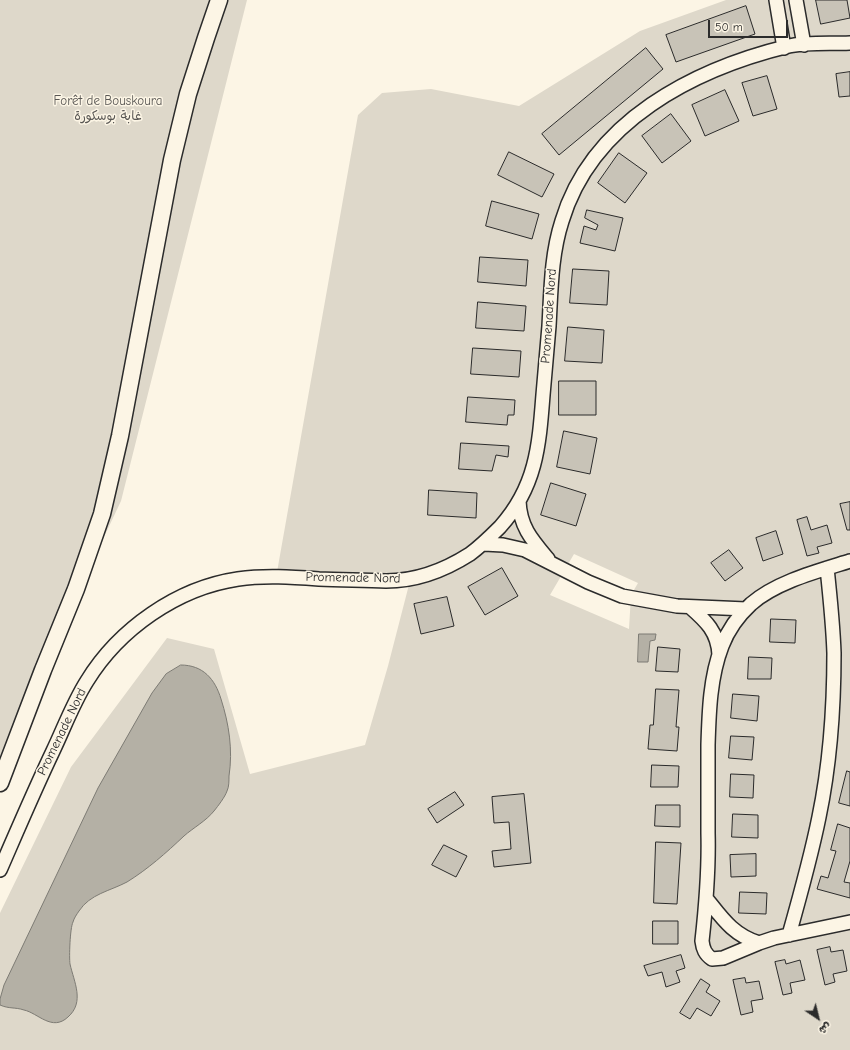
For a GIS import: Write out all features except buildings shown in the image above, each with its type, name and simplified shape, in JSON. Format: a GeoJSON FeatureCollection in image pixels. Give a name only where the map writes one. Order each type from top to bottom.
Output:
{"type":"FeatureCollection","features":[{"type":"Feature","properties":{"kind":"street"},"geometry":{"type":"LineString","coordinates":[[0,783],[42,670],[84,567],[102,514],[120,436],[172,160],[188,94],[219,0]]}},
{"type":"Feature","properties":{"kind":"street"},"geometry":{"type":"LineString","coordinates":[[776,0],[784,48]]}},
{"type":"Feature","properties":{"kind":"street"},"geometry":{"type":"LineString","coordinates":[[796,0],[804,45]]}},
{"type":"Feature","properties":{"kind":"street","name":"Promenade Nord"},"geometry":{"type":"LineString","coordinates":[[0,870],[40,777],[78,696],[103,658],[135,626],[150,615],[181,597],[198,590],[218,583],[238,579],[282,577],[398,581],[408,579],[449,566],[484,544],[510,515],[525,492],[532,473],[537,451],[548,347],[551,282],[555,250],[566,210],[594,157],[629,121],[649,106],[685,84],[713,71],[758,54],[789,46],[850,44]]}},
{"type":"Feature","properties":{"kind":"street"},"geometry":{"type":"LineString","coordinates":[[519,501],[520,513],[525,528],[551,564]]}},
{"type":"Feature","properties":{"kind":"street"},"geometry":{"type":"LineString","coordinates":[[484,544],[503,544],[525,550],[588,582],[622,596],[643,601],[690,607],[746,610]]}},
{"type":"Feature","properties":{"kind":"street"},"geometry":{"type":"LineString","coordinates":[[850,561],[773,588],[761,596],[746,610],[728,632],[719,655],[712,690],[709,721],[706,898],[702,941],[703,948],[708,956],[714,959],[724,958],[759,943],[850,922]]}},
{"type":"Feature","properties":{"kind":"street"},"geometry":{"type":"LineString","coordinates":[[789,935],[808,869],[819,816],[828,754],[834,677],[834,652],[827,568]]}},
{"type":"Feature","properties":{"kind":"street"},"geometry":{"type":"LineString","coordinates":[[690,607],[715,635],[719,655]]}},
{"type":"Feature","properties":{"kind":"street"},"geometry":{"type":"LineString","coordinates":[[706,898],[734,930],[748,939],[759,943]]}},
{"type":"Feature","properties":{"kind":"green space","name":"Forêt de Bouskoura غابة بوسكورة"},"geometry":{"type":"Polygon","coordinates":[[[0,0],[247,0],[121,501],[0,757],[0,0]]]}},
{"type":"Feature","properties":{"kind":"green space"},"geometry":{"type":"Polygon","coordinates":[[[726,0],[850,0],[850,1050],[0,1050],[0,913],[71,767],[167,638],[214,649],[250,774],[365,745],[388,666],[412,573],[277,572],[358,115],[382,93],[431,89],[519,106],[640,31],[726,0]],[[574,554],[550,595],[629,629],[631,595],[638,583],[574,554]]]}},
{"type":"Feature","properties":{"kind":"shaded area"},"geometry":{"type":"Polygon","coordinates":[[[639,634],[656,634],[655,640],[650,641],[648,662],[638,662],[639,634]]]}},
{"type":"Feature","properties":{"kind":"shaded area"},"geometry":{"type":"Polygon","coordinates":[[[181,665],[202,670],[207,674],[212,679],[221,699],[228,727],[231,757],[229,784],[225,796],[211,815],[184,836],[164,855],[127,882],[95,897],[84,905],[79,911],[74,919],[70,936],[70,964],[76,985],[77,998],[76,1005],[68,1017],[56,1023],[45,1020],[21,1009],[0,1005],[4,985],[98,788],[152,693],[166,674],[181,665]]]}}]}
